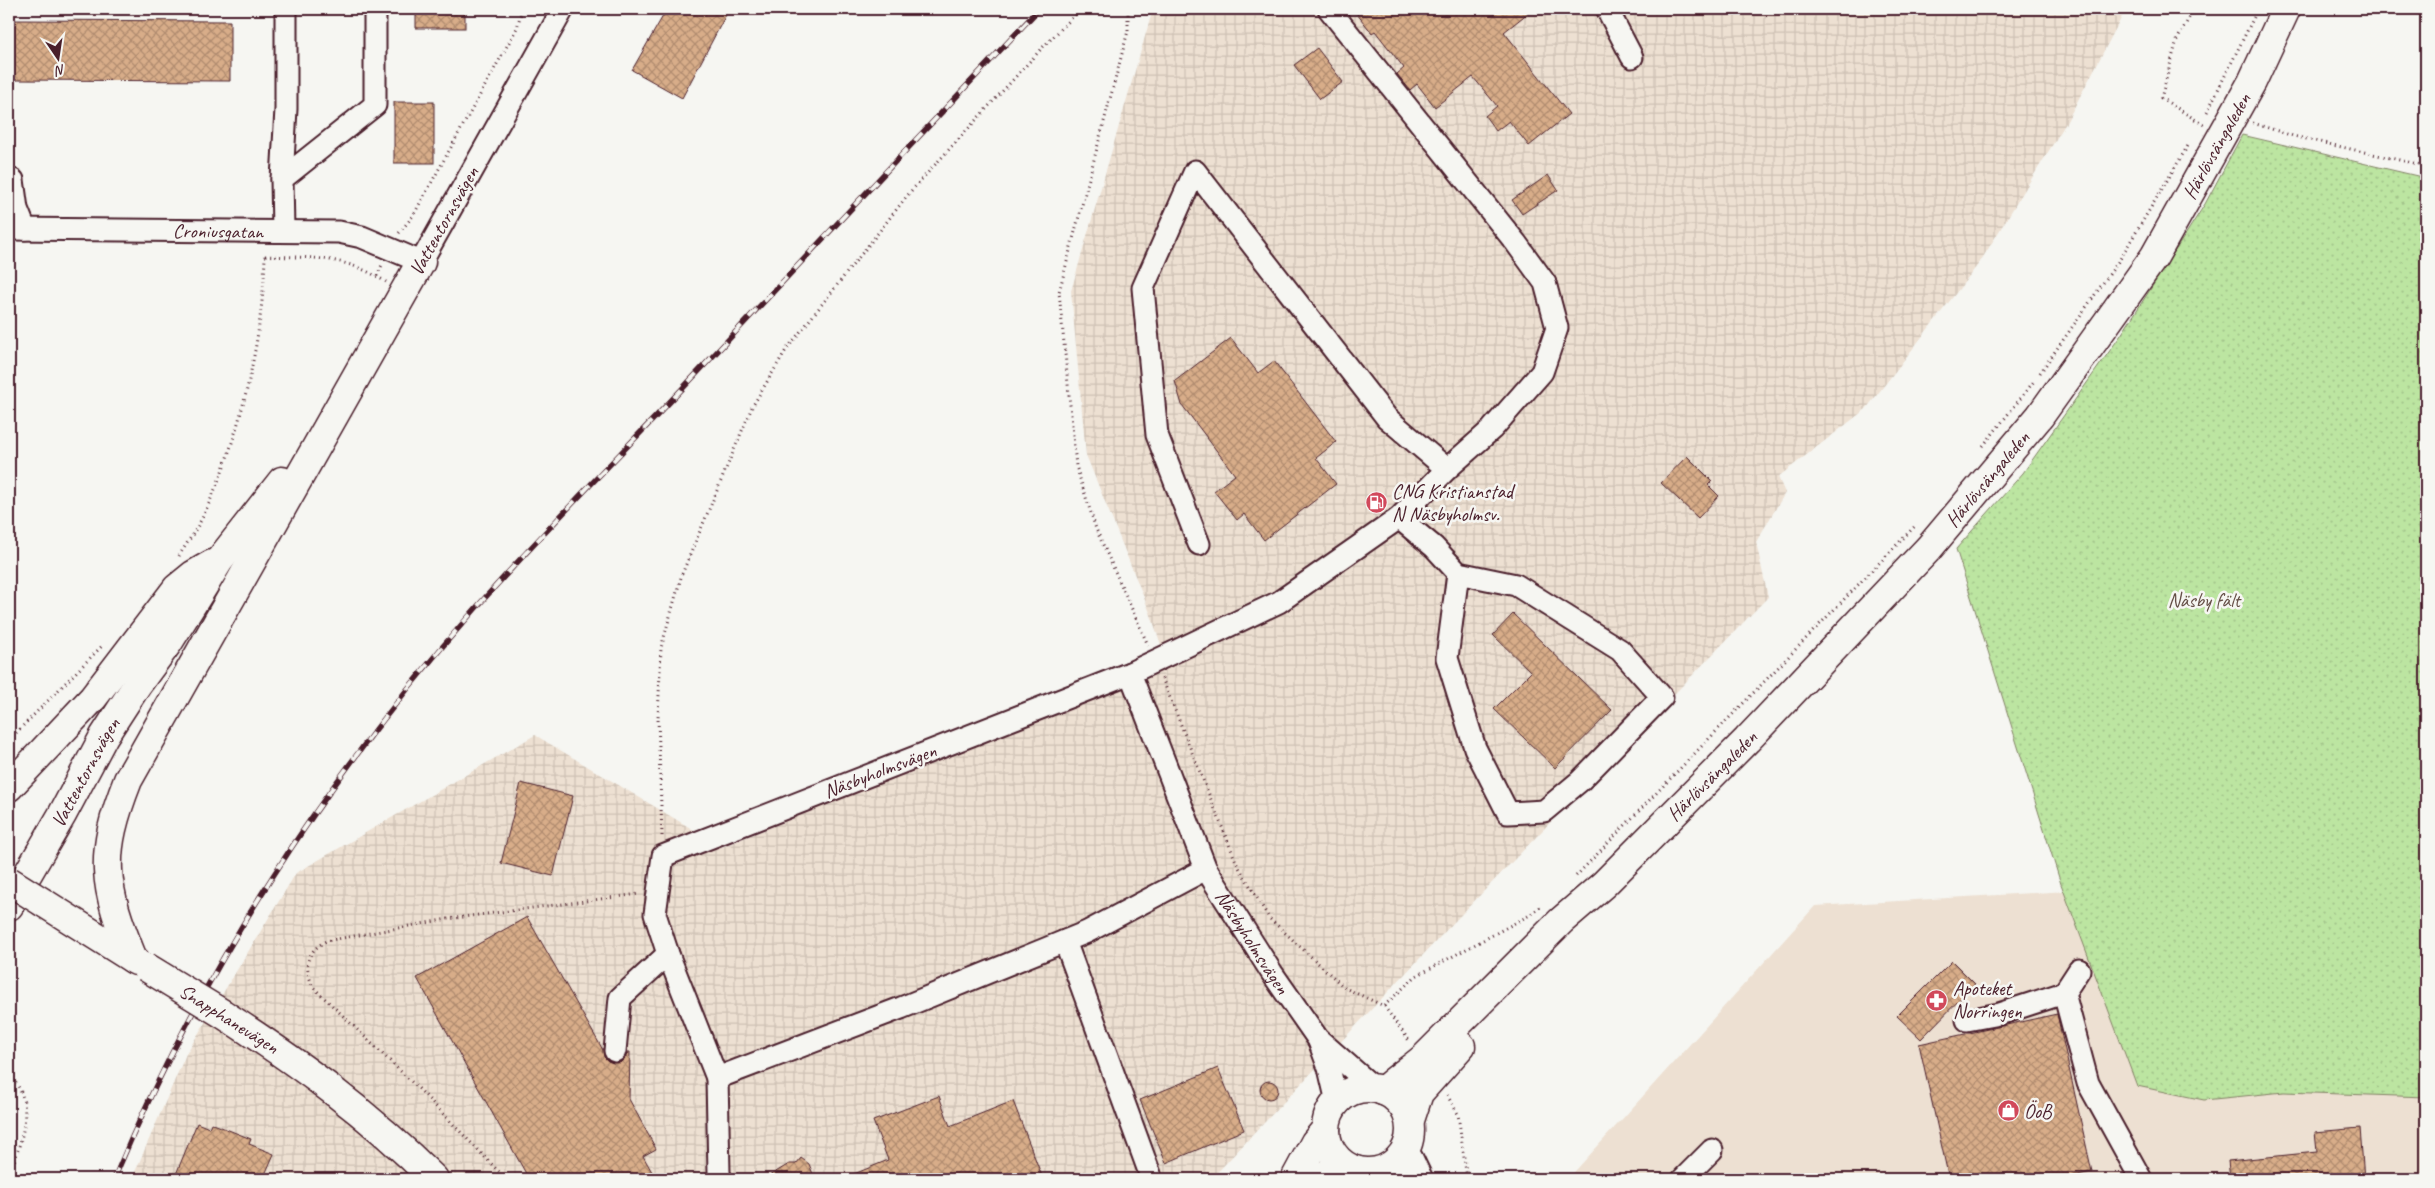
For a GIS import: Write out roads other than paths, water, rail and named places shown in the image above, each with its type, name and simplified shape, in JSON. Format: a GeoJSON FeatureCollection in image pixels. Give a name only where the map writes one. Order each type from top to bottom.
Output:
{"type":"FeatureCollection","features":[{"type":"Feature","properties":{"kind":"main road","name":"Härlövsängaleden"},"geometry":{"type":"LineString","coordinates":[[1379,1089],[1412,1069],[1422,1060],[1561,920],[1604,884],[1747,740],[1929,548],[2040,416],[2154,257],[2233,117],[2286,9]]}},
{"type":"Feature","properties":{"kind":"main road","name":"Vattentornsvägen"},"geometry":{"type":"LineString","coordinates":[[168,643],[240,582],[323,432],[370,356],[421,262]]}},
{"type":"Feature","properties":{"kind":"main road","name":"Vattentornsvägen"},"geometry":{"type":"LineString","coordinates":[[9,906],[104,736],[137,685],[168,643],[218,561],[323,432]]}},
{"type":"Feature","properties":{"kind":"main road"},"geometry":{"type":"LineString","coordinates":[[9,787],[93,698],[177,588],[206,566],[218,561]]}},
{"type":"Feature","properties":{"kind":"main road"},"geometry":{"type":"LineString","coordinates":[[139,963],[114,910],[107,878],[107,855],[117,806],[140,757],[240,582]]}},
{"type":"Feature","properties":{"kind":"main road","name":"Snapphanevägen"},"geometry":{"type":"LineString","coordinates":[[9,881],[284,1054],[339,1093],[379,1127],[434,1179]]}},
{"type":"Feature","properties":{"kind":"main road","name":"Härlövsängaleden"},"geometry":{"type":"LineString","coordinates":[[1410,1120],[1420,1093],[1431,1078],[1572,928],[1604,884]]}},
{"type":"Feature","properties":{"kind":"main road"},"geometry":{"type":"LineString","coordinates":[[1319,1179],[1339,1166],[1364,1172],[1390,1166],[1405,1152],[1411,1131],[1410,1120],[1404,1107],[1395,1097],[1379,1089],[1354,1091],[1337,1102],[1329,1114],[1326,1129],[1328,1143],[1334,1156],[1345,1166],[1364,1172]]}},
{"type":"Feature","properties":{"kind":"main road"},"geometry":{"type":"LineString","coordinates":[[1296,1179],[1315,1142],[1326,1129]]}},
{"type":"Feature","properties":{"kind":"street"},"geometry":{"type":"LineString","coordinates":[[274,230],[282,179],[286,9]]}},
{"type":"Feature","properties":{"kind":"street"},"geometry":{"type":"LineString","coordinates":[[282,179],[375,105],[375,9]]}},
{"type":"Feature","properties":{"kind":"street","name":"Vattentornsvägen"},"geometry":{"type":"LineString","coordinates":[[421,262],[562,9]]}},
{"type":"Feature","properties":{"kind":"street","name":"Näsbyholmsvägen"},"geometry":{"type":"LineString","coordinates":[[668,954],[655,914],[663,856],[1130,673],[1279,602],[1399,518],[1446,469],[1492,429],[1542,372],[1557,328],[1545,283],[1510,235],[1329,9]]}},
{"type":"Feature","properties":{"kind":"street"},"geometry":{"type":"LineString","coordinates":[[1608,9],[1632,56]]}},
{"type":"Feature","properties":{"kind":"street"},"geometry":{"type":"LineString","coordinates":[[1199,544],[1157,435],[1143,288],[1195,171],[1387,418],[1446,469]]}},
{"type":"Feature","properties":{"kind":"street"},"geometry":{"type":"LineString","coordinates":[[12,180],[17,209],[17,229]]}},
{"type":"Feature","properties":{"kind":"street","name":"Croniusgatan"},"geometry":{"type":"LineString","coordinates":[[17,229],[339,232],[362,237],[421,262]]}},
{"type":"Feature","properties":{"kind":"street"},"geometry":{"type":"LineString","coordinates":[[1399,518],[1434,547],[1458,573],[1516,585],[1620,650],[1662,697],[1580,781],[1544,811],[1508,813],[1475,748],[1447,658],[1458,573]]}},
{"type":"Feature","properties":{"kind":"street","name":"Näsbyholmsvägen"},"geometry":{"type":"LineString","coordinates":[[1130,673],[1206,868],[1272,973],[1318,1039],[1329,1068],[1337,1102]]}},
{"type":"Feature","properties":{"kind":"street"},"geometry":{"type":"LineString","coordinates":[[717,1078],[901,1008],[1087,932],[1206,868]]}},
{"type":"Feature","properties":{"kind":"street"},"geometry":{"type":"LineString","coordinates":[[1064,941],[1150,1174],[1150,1179]]}},
{"type":"Feature","properties":{"kind":"street"},"geometry":{"type":"LineString","coordinates":[[615,1051],[620,998],[668,954],[717,1078],[719,1173],[721,1179]]}},
{"type":"Feature","properties":{"kind":"street"},"geometry":{"type":"LineString","coordinates":[[1967,1020],[1999,1014],[2064,993],[2079,970]]}},
{"type":"Feature","properties":{"kind":"street"},"geometry":{"type":"LineString","coordinates":[[2064,993],[2088,1083],[2141,1179]]}},
{"type":"Feature","properties":{"kind":"street","name":"Näsbyholmsvägen"},"geometry":{"type":"LineString","coordinates":[[1318,1039],[1379,1089]]}},
{"type":"Feature","properties":{"kind":"street"},"geometry":{"type":"LineString","coordinates":[[1683,1179],[1712,1150]]}},
{"type":"Feature","properties":{"kind":"street"},"geometry":{"type":"LineString","coordinates":[[1405,1152],[1412,1158],[1422,1179]]}},
{"type":"Feature","properties":{"kind":"street"},"geometry":{"type":"LineString","coordinates":[[1364,1172],[1392,1173],[1400,1179]]}},
{"type":"Feature","properties":{"kind":"railway"},"geometry":{"type":"LineString","coordinates":[[114,1179],[148,1101],[186,1025],[227,951],[271,878],[318,808],[368,739],[421,672],[526,552],[1039,9]]}},
{"type":"Feature","properties":{"kind":"place","name":"CNG Kristianstad N Näsbyholmsv."},"geometry":{"type":"Point","coordinates":[1376,502]}},
{"type":"Feature","properties":{"kind":"place","name":"Apoteket Norringen"},"geometry":{"type":"Point","coordinates":[1937,1000]}},
{"type":"Feature","properties":{"kind":"place","name":"ÖoB"},"geometry":{"type":"Point","coordinates":[2008,1111]}},
{"type":"Feature","properties":{"kind":"park label","name":"Näsby fält"},"geometry":{"type":"Point","coordinates":[2204,600]}}]}
